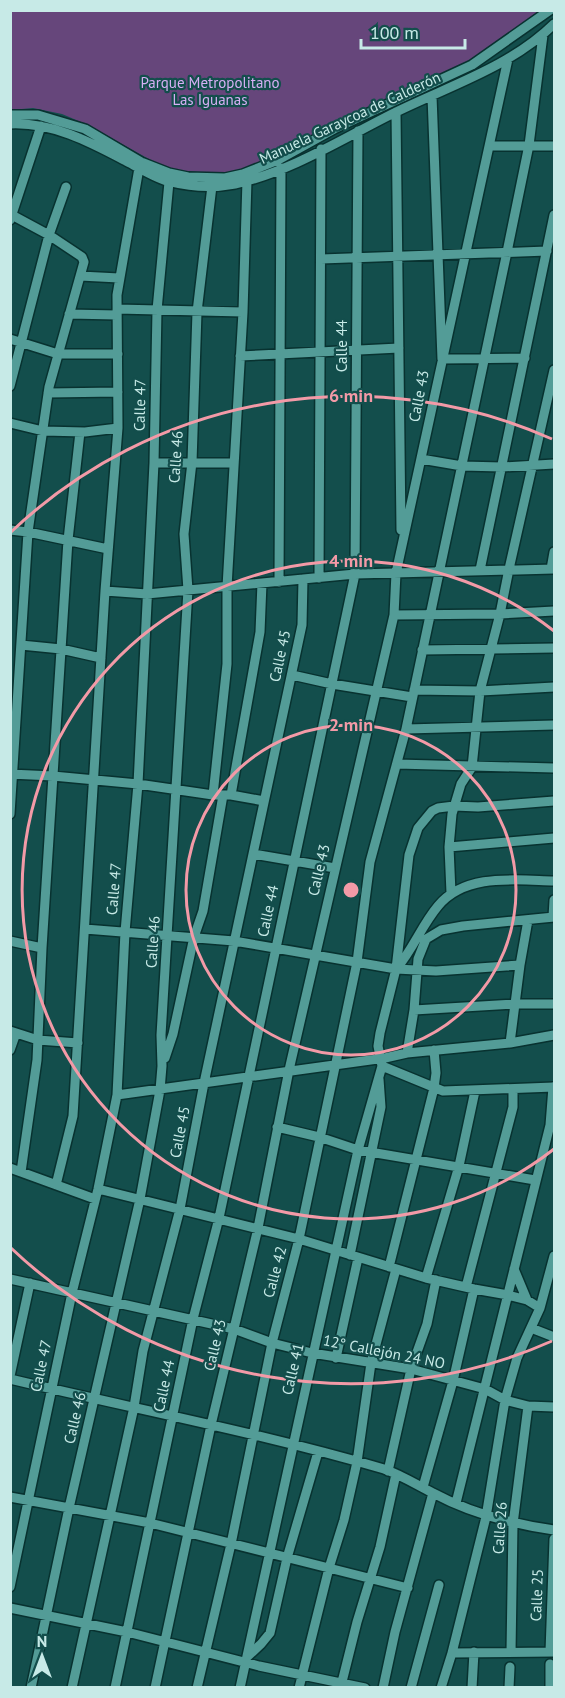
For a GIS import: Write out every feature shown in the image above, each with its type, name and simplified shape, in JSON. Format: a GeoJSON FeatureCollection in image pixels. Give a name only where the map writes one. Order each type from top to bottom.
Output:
{"type":"FeatureCollection","features":[{"type":"Feature","properties":{"kind":"street","name":"Manuela Garaycoa de Calderón"},"geometry":{"type":"LineString","coordinates":[[10,115],[38,115],[85,129],[141,162],[169,173],[225,178],[243,174],[278,159],[334,129],[472,65],[550,10]]}},
{"type":"Feature","properties":{"kind":"street","name":"Manuela Garaycoa de Calderón"},"geometry":{"type":"LineString","coordinates":[[10,124],[41,126],[72,134],[170,182],[212,186],[233,184],[281,168],[508,59],[555,24]]}},
{"type":"Feature","properties":{"kind":"street","name":"Calle 42"},"geometry":{"type":"LineString","coordinates":[[197,1688],[231,1544],[272,1343],[299,1239],[357,962],[370,862],[406,729],[507,252],[529,145],[543,35]]}},
{"type":"Feature","properties":{"kind":"street","name":"Calle 43"},"geometry":{"type":"LineString","coordinates":[[155,1688],[211,1425],[258,1228],[289,1070],[394,615],[396,573],[401,546],[508,59]]}},
{"type":"Feature","properties":{"kind":"street"},"geometry":{"type":"LineString","coordinates":[[432,96],[442,359],[525,358]]}},
{"type":"Feature","properties":{"kind":"street"},"geometry":{"type":"LineString","coordinates":[[396,112],[401,546]]}},
{"type":"Feature","properties":{"kind":"street"},"geometry":{"type":"LineString","coordinates":[[10,814],[28,532],[48,393],[84,262],[82,257],[49,235],[11,216],[41,126]]}},
{"type":"Feature","properties":{"kind":"street"},"geometry":{"type":"LineString","coordinates":[[334,129],[340,140]]}},
{"type":"Feature","properties":{"kind":"street","name":"Calle 44"},"geometry":{"type":"LineString","coordinates":[[115,1688],[193,1319],[219,1218],[355,574],[358,131]]}},
{"type":"Feature","properties":{"kind":"street"},"geometry":{"type":"LineString","coordinates":[[489,146],[555,146]]}},
{"type":"Feature","properties":{"kind":"street"},"geometry":{"type":"LineString","coordinates":[[319,578],[321,149]]}},
{"type":"Feature","properties":{"kind":"street"},"geometry":{"type":"LineString","coordinates":[[56,1185],[74,1116],[105,591],[118,428],[119,278],[139,168]]}},
{"type":"Feature","properties":{"kind":"street"},"geometry":{"type":"LineString","coordinates":[[279,582],[281,168]]}},
{"type":"Feature","properties":{"kind":"street"},"geometry":{"type":"LineString","coordinates":[[213,795],[228,664],[227,586],[243,312],[247,180]]}},
{"type":"Feature","properties":{"kind":"street","name":"Calle 47"},"geometry":{"type":"LineString","coordinates":[[10,1587],[72,1293],[117,1095],[125,932],[138,784],[154,463],[157,310],[170,182]]}},
{"type":"Feature","properties":{"kind":"street","name":"Calle 46"},"geometry":{"type":"LineString","coordinates":[[31,1688],[69,1508],[140,1199],[160,1090],[161,1035],[188,590],[183,534],[192,462],[197,312],[212,186]]}},
{"type":"Feature","properties":{"kind":"street"},"geometry":{"type":"LineString","coordinates":[[10,386],[49,235],[66,187]]}},
{"type":"Feature","properties":{"kind":"street"},"geometry":{"type":"LineString","coordinates":[[480,570],[555,215]]}},
{"type":"Feature","properties":{"kind":"street"},"geometry":{"type":"LineString","coordinates":[[321,259],[547,251]]}},
{"type":"Feature","properties":{"kind":"street"},"geometry":{"type":"LineString","coordinates":[[80,276],[119,278]]}},
{"type":"Feature","properties":{"kind":"street"},"geometry":{"type":"LineString","coordinates":[[69,314],[157,310],[243,312]]}},
{"type":"Feature","properties":{"kind":"street"},"geometry":{"type":"LineString","coordinates":[[10,339],[58,354],[118,354]]}},
{"type":"Feature","properties":{"kind":"street"},"geometry":{"type":"LineString","coordinates":[[240,356],[399,348]]}},
{"type":"Feature","properties":{"kind":"street"},"geometry":{"type":"LineString","coordinates":[[451,893],[449,847],[454,806],[461,784],[472,767],[480,690],[500,614],[555,370]]}},
{"type":"Feature","properties":{"kind":"street"},"geometry":{"type":"LineString","coordinates":[[48,393],[118,392]]}},
{"type":"Feature","properties":{"kind":"street"},"geometry":{"type":"LineString","coordinates":[[10,423],[43,431],[80,432],[118,428]]}},
{"type":"Feature","properties":{"kind":"street"},"geometry":{"type":"LineString","coordinates":[[21,1172],[37,1060],[68,540],[80,432]]}},
{"type":"Feature","properties":{"kind":"street"},"geometry":{"type":"LineString","coordinates":[[421,459],[462,466],[502,467],[555,464]]}},
{"type":"Feature","properties":{"kind":"street"},"geometry":{"type":"LineString","coordinates":[[154,463],[233,463]]}},
{"type":"Feature","properties":{"kind":"street"},"geometry":{"type":"LineString","coordinates":[[10,530],[108,549]]}},
{"type":"Feature","properties":{"kind":"street"},"geometry":{"type":"LineString","coordinates":[[105,591],[147,594],[355,574],[553,569],[555,552]]}},
{"type":"Feature","properties":{"kind":"street","name":"Calle 45"},"geometry":{"type":"LineString","coordinates":[[72,1688],[88,1624],[134,1407],[143,1351],[180,1209],[204,1083],[292,675],[302,625],[303,579]]}},
{"type":"Feature","properties":{"kind":"street"},"geometry":{"type":"LineString","coordinates":[[162,1066],[173,1034],[194,937],[203,911],[260,632],[262,583]]}},
{"type":"Feature","properties":{"kind":"street"},"geometry":{"type":"LineString","coordinates":[[394,615],[555,611]]}},
{"type":"Feature","properties":{"kind":"street"},"geometry":{"type":"LineString","coordinates":[[10,632],[22,632]]}},
{"type":"Feature","properties":{"kind":"street"},"geometry":{"type":"LineString","coordinates":[[21,645],[61,649],[101,657]]}},
{"type":"Feature","properties":{"kind":"street"},"geometry":{"type":"LineString","coordinates":[[422,650],[555,648]]}},
{"type":"Feature","properties":{"kind":"street"},"geometry":{"type":"LineString","coordinates":[[292,675],[376,691],[413,694],[555,687]]}},
{"type":"Feature","properties":{"kind":"street"},"geometry":{"type":"LineString","coordinates":[[406,729],[555,725]]}},
{"type":"Feature","properties":{"kind":"street"},"geometry":{"type":"LineString","coordinates":[[397,764],[555,768]]}},
{"type":"Feature","properties":{"kind":"street"},"geometry":{"type":"LineString","coordinates":[[12,774],[138,784],[264,801]]}},
{"type":"Feature","properties":{"kind":"street"},"geometry":{"type":"LineString","coordinates":[[396,969],[409,855],[418,828],[432,811],[454,806],[478,807],[555,801]]}},
{"type":"Feature","properties":{"kind":"street"},"geometry":{"type":"LineString","coordinates":[[449,847],[555,838]]}},
{"type":"Feature","properties":{"kind":"street"},"geometry":{"type":"LineString","coordinates":[[253,854],[335,868]]}},
{"type":"Feature","properties":{"kind":"street"},"geometry":{"type":"LineString","coordinates":[[396,969],[407,956],[436,908],[451,893],[474,884],[501,880],[555,881]]}},
{"type":"Feature","properties":{"kind":"street"},"geometry":{"type":"LineString","coordinates":[[407,1053],[414,1010],[416,971],[422,946],[432,934],[463,926],[554,917],[555,900]]}},
{"type":"Feature","properties":{"kind":"street"},"geometry":{"type":"LineString","coordinates":[[510,1043],[528,920]]}},
{"type":"Feature","properties":{"kind":"street"},"geometry":{"type":"LineString","coordinates":[[85,929],[234,941],[416,971],[520,965]]}},
{"type":"Feature","properties":{"kind":"street"},"geometry":{"type":"LineString","coordinates":[[10,941],[42,948]]}},
{"type":"Feature","properties":{"kind":"street","name":"Calle 41"},"geometry":{"type":"LineString","coordinates":[[240,1688],[335,1251],[358,1150],[378,1077],[381,1062],[380,1033],[396,969]]}},
{"type":"Feature","properties":{"kind":"street"},"geometry":{"type":"LineString","coordinates":[[414,1010],[555,1004]]}},
{"type":"Feature","properties":{"kind":"street"},"geometry":{"type":"LineString","coordinates":[[10,1050],[13,1032],[38,1040],[78,1043]]}},
{"type":"Feature","properties":{"kind":"street"},"geometry":{"type":"LineString","coordinates":[[117,1095],[334,1064],[381,1062],[407,1053],[510,1043],[555,1035]]}},
{"type":"Feature","properties":{"kind":"street"},"geometry":{"type":"LineString","coordinates":[[299,1688],[329,1568],[344,1520],[357,1462],[371,1363],[434,1088],[434,1050]]}},
{"type":"Feature","properties":{"kind":"street"},"geometry":{"type":"LineString","coordinates":[[381,1062],[443,1091],[554,1087],[552,1125],[535,1179],[456,1503]]}},
{"type":"Feature","properties":{"kind":"street"},"geometry":{"type":"LineString","coordinates":[[336,1358],[381,1107],[378,1077]]}},
{"type":"Feature","properties":{"kind":"street"},"geometry":{"type":"LineString","coordinates":[[423,1487],[453,1381],[470,1288],[513,1107],[513,1089]]}},
{"type":"Feature","properties":{"kind":"street"},"geometry":{"type":"LineString","coordinates":[[341,1685],[380,1547],[411,1369],[427,1324],[431,1279],[475,1091]]}},
{"type":"Feature","properties":{"kind":"street"},"geometry":{"type":"LineString","coordinates":[[277,1127],[319,1137],[358,1150],[535,1179]]}},
{"type":"Feature","properties":{"kind":"street"},"geometry":{"type":"LineString","coordinates":[[543,1153],[555,1154]]}},
{"type":"Feature","properties":{"kind":"street"},"geometry":{"type":"LineString","coordinates":[[10,1168],[56,1185],[96,1194],[140,1199],[258,1228],[431,1279],[527,1300],[540,1308]]}},
{"type":"Feature","properties":{"kind":"street"},"geometry":{"type":"LineString","coordinates":[[441,1688],[486,1517],[505,1400],[517,1358],[540,1308],[555,1256]]}},
{"type":"Feature","properties":{"kind":"street"},"geometry":{"type":"LineString","coordinates":[[514,1269],[527,1300]]}},
{"type":"Feature","properties":{"kind":"street","name":"12° Callejón 24 NO"},"geometry":{"type":"LineString","coordinates":[[10,1279],[234,1329],[272,1343],[312,1353],[411,1369],[485,1389],[505,1400],[528,1406],[555,1407]]}},
{"type":"Feature","properties":{"kind":"street"},"geometry":{"type":"LineString","coordinates":[[30,1283],[10,1378],[252,1434],[357,1462],[392,1472],[486,1517],[513,1524],[555,1530]]}},
{"type":"Feature","properties":{"kind":"street"},"geometry":{"type":"LineString","coordinates":[[531,1328],[555,1337]]}},
{"type":"Feature","properties":{"kind":"street","name":"Calle 26"},"geometry":{"type":"LineString","coordinates":[[511,1652],[513,1524],[528,1406]]}},
{"type":"Feature","properties":{"kind":"street"},"geometry":{"type":"LineString","coordinates":[[246,1660],[270,1633],[287,1558],[318,1452]]}},
{"type":"Feature","properties":{"kind":"street"},"geometry":{"type":"LineString","coordinates":[[383,1688],[395,1632],[433,1493]]}},
{"type":"Feature","properties":{"kind":"street"},"geometry":{"type":"LineString","coordinates":[[10,1497],[150,1523],[408,1588]]}},
{"type":"Feature","properties":{"kind":"street","name":"Calle 25"},"geometry":{"type":"LineString","coordinates":[[552,1652],[555,1539]]}},
{"type":"Feature","properties":{"kind":"street"},"geometry":{"type":"LineString","coordinates":[[411,1688],[439,1585]]}},
{"type":"Feature","properties":{"kind":"street"},"geometry":{"type":"LineString","coordinates":[[10,1608],[127,1632],[246,1660],[301,1676],[365,1688]]}},
{"type":"Feature","properties":{"kind":"street"},"geometry":{"type":"LineString","coordinates":[[472,1688],[474,1652]]}},
{"type":"Feature","properties":{"kind":"street"},"geometry":{"type":"LineString","coordinates":[[452,1653],[552,1652]]}},
{"type":"Feature","properties":{"kind":"street"},"geometry":{"type":"LineString","coordinates":[[550,1664],[550,1688]]}},
{"type":"Feature","properties":{"kind":"street"},"geometry":{"type":"LineString","coordinates":[[509,1688],[510,1667]]}},
{"type":"Feature","properties":{"kind":"green space","name":"Parque Metropolitano Las Iguanas"},"geometry":{"type":"Polygon","coordinates":[[[11,11],[539,11],[491,51],[427,83],[339,122],[273,158],[233,172],[189,175],[156,163],[88,125],[62,114],[33,108],[11,110],[11,11]]]}}]}
